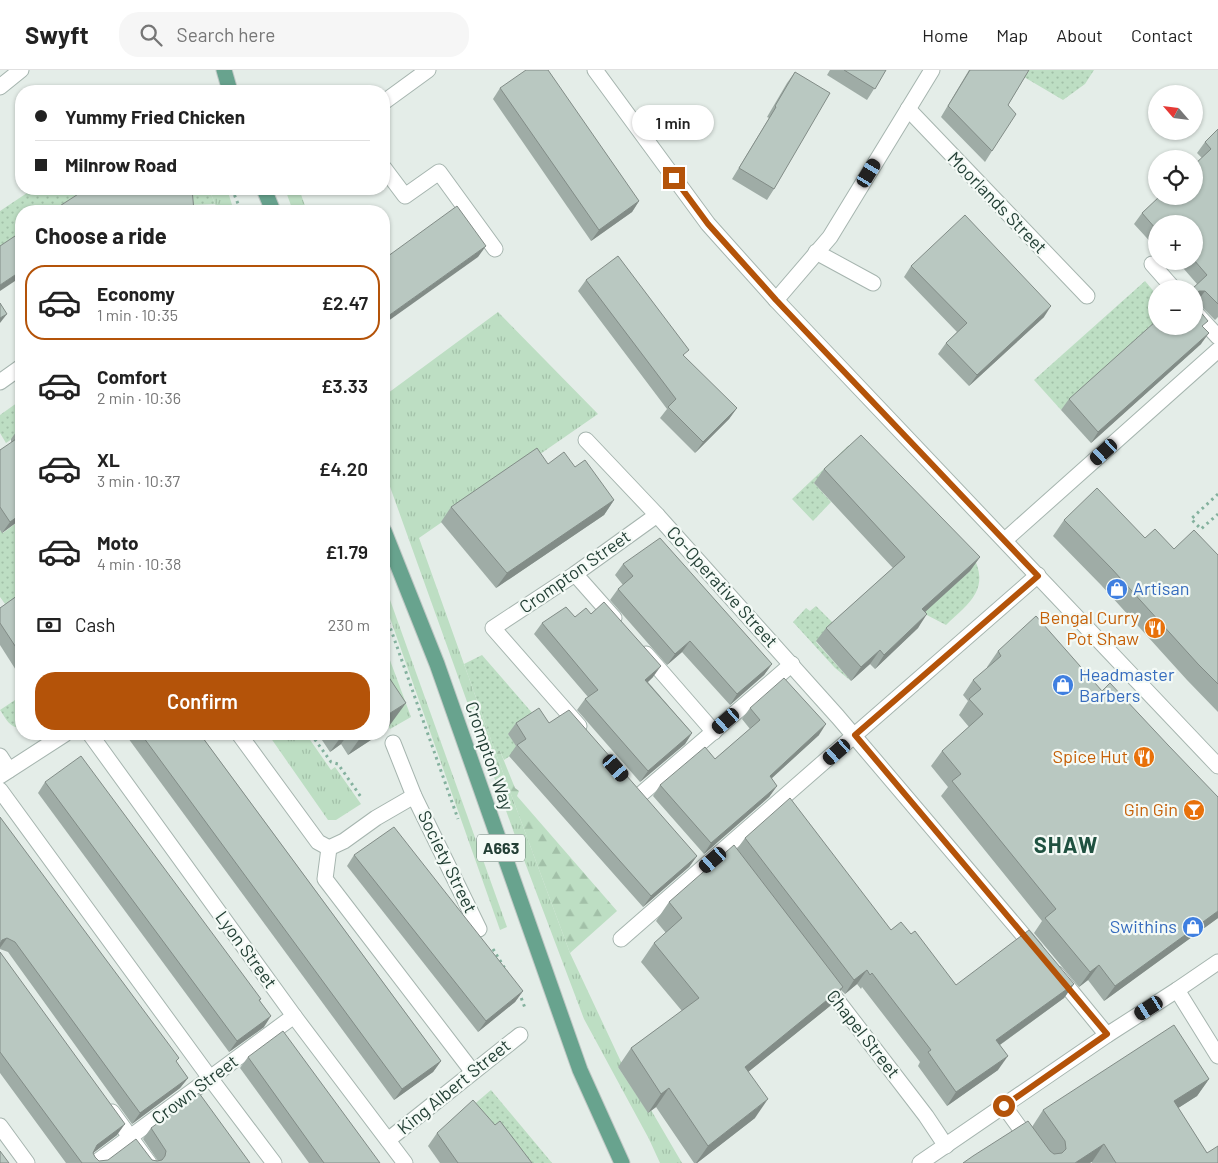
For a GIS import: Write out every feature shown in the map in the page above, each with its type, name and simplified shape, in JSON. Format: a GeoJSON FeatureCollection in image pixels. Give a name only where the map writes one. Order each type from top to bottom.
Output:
{"type":"FeatureCollection","features":[{"type":"Feature","properties":{"kind":"main road"},"geometry":{"type":"LineString","coordinates":[[224,70],[228,85]]}},
{"type":"Feature","properties":{"kind":"main road","name":"Crompton Way"},"geometry":{"type":"LineString","coordinates":[[390,546],[437,664],[580,1070],[622,1163]]}},
{"type":"Feature","properties":{"kind":"street"},"geometry":{"type":"LineString","coordinates":[[0,87],[21,70]]}},
{"type":"Feature","properties":{"kind":"street"},"geometry":{"type":"LineString","coordinates":[[390,98],[428,70]]}},
{"type":"Feature","properties":{"kind":"street"},"geometry":{"type":"LineString","coordinates":[[595,70],[708,224],[776,300],[1218,766]]}},
{"type":"Feature","properties":{"kind":"street"},"geometry":{"type":"LineString","coordinates":[[776,300],[830,236],[932,70]]}},
{"type":"Feature","properties":{"kind":"street","name":"Moorlands Street"},"geometry":{"type":"LineString","coordinates":[[908,109],[1087,296]]}},
{"type":"Feature","properties":{"kind":"street"},"geometry":{"type":"LineString","coordinates":[[390,176],[405,196],[440,172],[495,249]]}},
{"type":"Feature","properties":{"kind":"street"},"geometry":{"type":"LineString","coordinates":[[816,252],[873,283]]}},
{"type":"Feature","properties":{"kind":"street"},"geometry":{"type":"LineString","coordinates":[[1157,270],[1166,280]]}},
{"type":"Feature","properties":{"kind":"street"},"geometry":{"type":"LineString","coordinates":[[1203,321],[1218,337]]}},
{"type":"Feature","properties":{"kind":"street"},"geometry":{"type":"LineString","coordinates":[[1005,540],[1218,350]]}},
{"type":"Feature","properties":{"kind":"street"},"geometry":{"type":"LineString","coordinates":[[0,382],[15,371]]}},
{"type":"Feature","properties":{"kind":"street","name":"Co-Operative Street"},"geometry":{"type":"LineString","coordinates":[[586,440],[657,515],[855,735],[1107,1034]]}},
{"type":"Feature","properties":{"kind":"street","name":"Crompton Street"},"geometry":{"type":"LineString","coordinates":[[589,737],[494,628],[575,574],[657,515]]}},
{"type":"Feature","properties":{"kind":"street"},"geometry":{"type":"LineString","coordinates":[[575,574],[626,632]]}},
{"type":"Feature","properties":{"kind":"street"},"geometry":{"type":"LineString","coordinates":[[621,939],[1038,576]]}},
{"type":"Feature","properties":{"kind":"street"},"geometry":{"type":"LineString","coordinates":[[638,646],[714,732]]}},
{"type":"Feature","properties":{"kind":"street"},"geometry":{"type":"LineString","coordinates":[[628,781],[644,799],[714,732],[792,664]]}},
{"type":"Feature","properties":{"kind":"street"},"geometry":{"type":"LineString","coordinates":[[0,756],[5,773],[56,740]]}},
{"type":"Feature","properties":{"kind":"street","name":"Lyon Street"},"geometry":{"type":"LineString","coordinates":[[94,740],[294,1016],[406,1163]]}},
{"type":"Feature","properties":{"kind":"street"},"geometry":{"type":"LineString","coordinates":[[243,740],[318,842],[329,848],[325,879],[472,1071]]}},
{"type":"Feature","properties":{"kind":"street","name":"Society Street"},"geometry":{"type":"LineString","coordinates":[[393,742],[414,796],[484,935]]}},
{"type":"Feature","properties":{"kind":"street"},"geometry":{"type":"LineString","coordinates":[[0,790],[274,1163]]}},
{"type":"Feature","properties":{"kind":"street","name":"Society Street"},"geometry":{"type":"LineString","coordinates":[[329,848],[344,841],[376,818],[414,796]]}},
{"type":"Feature","properties":{"kind":"street"},"geometry":{"type":"LineString","coordinates":[[723,851],[733,864]]}},
{"type":"Feature","properties":{"kind":"street"},"geometry":{"type":"LineString","coordinates":[[690,853],[703,868]]}},
{"type":"Feature","properties":{"kind":"street"},"geometry":{"type":"LineString","coordinates":[[920,1163],[1107,1034],[1218,962]]}},
{"type":"Feature","properties":{"kind":"street","name":"Chapel Street"},"geometry":{"type":"LineString","coordinates":[[816,974],[926,1116],[946,1146]]}},
{"type":"Feature","properties":{"kind":"street"},"geometry":{"type":"LineString","coordinates":[[1177,990],[1218,1056]]}},
{"type":"Feature","properties":{"kind":"street","name":"Crown Street"},"geometry":{"type":"LineString","coordinates":[[95,1163],[294,1016]]}},
{"type":"Feature","properties":{"kind":"street","name":"King Albert Street"},"geometry":{"type":"LineString","coordinates":[[388,1140],[472,1071],[520,1035]]}},
{"type":"Feature","properties":{"kind":"street"},"geometry":{"type":"LineString","coordinates":[[104,1101],[150,1163]]}},
{"type":"Feature","properties":{"kind":"street"},"geometry":{"type":"LineString","coordinates":[[1004,1106],[1045,1163]]}},
{"type":"Feature","properties":{"kind":"street"},"geometry":{"type":"LineString","coordinates":[[0,1126],[27,1163]]}},
{"type":"Feature","properties":{"kind":"path"},"geometry":{"type":"LineString","coordinates":[[1218,494],[1191,519],[1201,529],[1218,514]]}},
{"type":"Feature","properties":{"kind":"path"},"geometry":{"type":"LineString","coordinates":[[390,627],[459,824]]}},
{"type":"Feature","properties":{"kind":"path"},"geometry":{"type":"LineString","coordinates":[[315,740],[331,762],[338,764],[364,802]]}},
{"type":"Feature","properties":{"kind":"path"},"geometry":{"type":"LineString","coordinates":[[484,935],[511,979]]}},
{"type":"Feature","properties":{"kind":"path"},"geometry":{"type":"LineString","coordinates":[[516,986],[525,1008]]}},
{"type":"Feature","properties":{"kind":"green space"},"geometry":{"type":"Polygon","coordinates":[[[1028,70],[1094,70],[1085,84],[1063,100],[1024,77],[1028,70]]]}},
{"type":"Feature","properties":{"kind":"green space"},"geometry":{"type":"Polygon","coordinates":[[[24,195],[132,195],[87,205],[15,205],[15,241],[0,251],[0,211],[24,195]]]}},
{"type":"Feature","properties":{"kind":"green space"},"geometry":{"type":"Polygon","coordinates":[[[184,195],[211,195],[215,204],[185,205],[184,195]]]}},
{"type":"Feature","properties":{"kind":"green space"},"geometry":{"type":"Polygon","coordinates":[[[211,195],[229,195],[232,205],[216,205],[211,195]]]}},
{"type":"Feature","properties":{"kind":"green space"},"geometry":{"type":"Polygon","coordinates":[[[287,195],[301,195],[305,205],[291,205],[287,195]]]}},
{"type":"Feature","properties":{"kind":"green space"},"geometry":{"type":"Polygon","coordinates":[[[1145,281],[1148,285],[1148,332],[1061,410],[1034,380],[1145,281]]]}},
{"type":"Feature","properties":{"kind":"green space"},"geometry":{"type":"Polygon","coordinates":[[[498,312],[598,414],[419,538],[570,953],[622,1064],[618,1067],[648,1112],[651,1110],[682,1163],[660,1163],[584,1019],[518,844],[390,487],[390,392],[498,312]]]}},
{"type":"Feature","properties":{"kind":"green space"},"geometry":{"type":"Polygon","coordinates":[[[15,404],[15,437],[6,443],[0,433],[0,415],[15,404]]]}},
{"type":"Feature","properties":{"kind":"green space"},"geometry":{"type":"Polygon","coordinates":[[[849,445],[851,448],[814,483],[831,502],[813,521],[792,499],[849,445]]]}},
{"type":"Feature","properties":{"kind":"green space"},"geometry":{"type":"Polygon","coordinates":[[[15,524],[15,606],[8,608],[0,597],[0,530],[3,533],[15,524]]]}},
{"type":"Feature","properties":{"kind":"green space"},"geometry":{"type":"Polygon","coordinates":[[[972,554],[979,577],[978,586],[970,602],[946,625],[923,613],[970,571],[972,554]]]}},
{"type":"Feature","properties":{"kind":"green space"},"geometry":{"type":"Polygon","coordinates":[[[390,600],[507,927],[500,930],[390,618],[390,600]]]}},
{"type":"Feature","properties":{"kind":"green space"},"geometry":{"type":"Polygon","coordinates":[[[816,606],[835,625],[816,642],[851,681],[835,668],[793,622],[806,608],[810,611],[816,606]]]}},
{"type":"Feature","properties":{"kind":"green space"},"geometry":{"type":"Polygon","coordinates":[[[482,655],[534,715],[508,734],[519,750],[504,760],[500,751],[495,751],[464,664],[482,655]]]}},
{"type":"Feature","properties":{"kind":"green space"},"geometry":{"type":"Polygon","coordinates":[[[390,660],[411,717],[390,729],[390,660]]]}},
{"type":"Feature","properties":{"kind":"green space"},"geometry":{"type":"Polygon","coordinates":[[[15,700],[15,727],[6,720],[0,710],[15,700]]]}},
{"type":"Feature","properties":{"kind":"green space"},"geometry":{"type":"Polygon","coordinates":[[[272,740],[310,740],[331,770],[335,767],[361,804],[336,820],[328,820],[272,740]]]}},
{"type":"Feature","properties":{"kind":"green space"},"geometry":{"type":"Polygon","coordinates":[[[495,751],[500,751],[515,788],[519,791],[517,796],[617,911],[570,953],[495,751]]]}},
{"type":"Feature","properties":{"kind":"green space"},"geometry":{"type":"Polygon","coordinates":[[[491,1090],[552,1163],[513,1163],[464,1113],[491,1090]]]}},
{"type":"Feature","properties":{"kind":"building"},"geometry":{"type":"Polygon","coordinates":[[[526,70],[548,70],[639,201],[599,230],[500,88],[526,70]]]}},
{"type":"Feature","properties":{"kind":"building"},"geometry":{"type":"Polygon","coordinates":[[[844,70],[886,70],[875,89],[844,70]]]}},
{"type":"Feature","properties":{"kind":"building"},"geometry":{"type":"Polygon","coordinates":[[[970,70],[1029,70],[1008,105],[1016,114],[992,151],[948,106],[970,70]]]}},
{"type":"Feature","properties":{"kind":"building"},"geometry":{"type":"Polygon","coordinates":[[[795,72],[830,93],[774,189],[739,168],[795,72]]]}},
{"type":"Feature","properties":{"kind":"building"},"geometry":{"type":"Polygon","coordinates":[[[1218,129],[1218,304],[1203,291],[1202,280],[1207,275],[1203,270],[1203,215],[1148,215],[1148,220],[1142,213],[1150,205],[1203,205],[1203,157],[1211,149],[1205,142],[1218,129]]]}},
{"type":"Feature","properties":{"kind":"building"},"geometry":{"type":"Polygon","coordinates":[[[77,195],[193,195],[193,205],[61,205],[77,195]]]}},
{"type":"Feature","properties":{"kind":"building"},"geometry":{"type":"Polygon","coordinates":[[[457,206],[486,246],[390,315],[390,255],[457,206]]]}},
{"type":"Feature","properties":{"kind":"building"},"geometry":{"type":"Polygon","coordinates":[[[965,215],[1051,306],[977,375],[946,343],[967,323],[911,266],[965,215]]]}},
{"type":"Feature","properties":{"kind":"building"},"geometry":{"type":"Polygon","coordinates":[[[15,236],[15,275],[0,285],[0,246],[15,236]]]}},
{"type":"Feature","properties":{"kind":"building"},"geometry":{"type":"Polygon","coordinates":[[[618,256],[689,350],[683,355],[737,408],[703,442],[668,407],[676,399],[586,280],[618,256]]]}},
{"type":"Feature","properties":{"kind":"building"},"geometry":{"type":"Polygon","coordinates":[[[0,303],[7,314],[0,318],[0,303]]]}},
{"type":"Feature","properties":{"kind":"building"},"geometry":{"type":"Polygon","coordinates":[[[1203,315],[1208,321],[1203,325],[1203,315]]]}},
{"type":"Feature","properties":{"kind":"building"},"geometry":{"type":"Polygon","coordinates":[[[1203,327],[1209,333],[1098,432],[1069,399],[1148,328],[1148,335],[1203,335],[1203,327]]]}},
{"type":"Feature","properties":{"kind":"building"},"geometry":{"type":"Polygon","coordinates":[[[861,435],[980,557],[922,609],[927,614],[884,655],[880,650],[861,667],[826,628],[905,557],[824,469],[861,435]]]}},
{"type":"Feature","properties":{"kind":"building"},"geometry":{"type":"Polygon","coordinates":[[[15,440],[15,518],[10,522],[0,507],[0,450],[15,440]]]}},
{"type":"Feature","properties":{"kind":"building"},"geometry":{"type":"Polygon","coordinates":[[[537,448],[548,464],[564,452],[575,467],[585,460],[614,500],[507,573],[451,507],[537,448]]]}},
{"type":"Feature","properties":{"kind":"building"},"geometry":{"type":"Polygon","coordinates":[[[1097,488],[1145,538],[1155,529],[1174,549],[1194,530],[1218,555],[1218,684],[1064,520],[1097,488]]]}},
{"type":"Feature","properties":{"kind":"building"},"geometry":{"type":"Polygon","coordinates":[[[660,538],[772,664],[737,694],[690,641],[675,654],[618,589],[633,576],[623,564],[660,538]]]}},
{"type":"Feature","properties":{"kind":"building"},"geometry":{"type":"Polygon","coordinates":[[[15,597],[15,646],[0,623],[0,608],[15,597]]]}},
{"type":"Feature","properties":{"kind":"building"},"geometry":{"type":"Polygon","coordinates":[[[604,602],[661,666],[645,680],[692,733],[648,771],[585,699],[598,690],[542,623],[566,607],[575,617],[586,608],[591,614],[604,602]]]}},
{"type":"Feature","properties":{"kind":"building"},"geometry":{"type":"Polygon","coordinates":[[[1036,616],[1102,691],[1110,683],[1218,797],[1218,911],[1115,986],[1099,965],[1090,972],[1045,918],[1056,909],[952,781],[961,774],[942,751],[983,714],[969,699],[981,689],[973,680],[1001,656],[998,651],[1036,616]]]}},
{"type":"Feature","properties":{"kind":"building"},"geometry":{"type":"Polygon","coordinates":[[[784,678],[826,724],[770,776],[777,786],[711,843],[660,785],[705,747],[715,759],[760,720],[750,708],[784,678]]]}},
{"type":"Feature","properties":{"kind":"building"},"geometry":{"type":"Polygon","coordinates":[[[390,679],[406,703],[390,713],[390,679]]]}},
{"type":"Feature","properties":{"kind":"building"},"geometry":{"type":"Polygon","coordinates":[[[539,708],[549,723],[569,710],[697,856],[651,896],[517,745],[526,739],[516,723],[539,708]]]}},
{"type":"Feature","properties":{"kind":"building"},"geometry":{"type":"Polygon","coordinates":[[[145,740],[204,740],[441,1061],[402,1089],[145,740]]]}},
{"type":"Feature","properties":{"kind":"building"},"geometry":{"type":"Polygon","coordinates":[[[81,756],[261,999],[259,1000],[271,1016],[237,1041],[45,782],[81,756]]]}},
{"type":"Feature","properties":{"kind":"building"},"geometry":{"type":"Polygon","coordinates":[[[790,798],[891,930],[901,922],[911,934],[915,931],[956,985],[1029,930],[1074,984],[996,1040],[1008,1056],[956,1092],[928,1052],[931,1050],[872,973],[870,975],[867,970],[854,980],[745,838],[790,798]]]}},
{"type":"Feature","properties":{"kind":"building"},"geometry":{"type":"Polygon","coordinates":[[[0,817],[179,1058],[176,1061],[188,1078],[140,1113],[15,942],[7,938],[2,940],[0,944],[0,817]]]}},
{"type":"Feature","properties":{"kind":"building"},"geometry":{"type":"Polygon","coordinates":[[[394,827],[523,991],[486,1021],[354,855],[394,827]]]}},
{"type":"Feature","properties":{"kind":"building"},"geometry":{"type":"Polygon","coordinates":[[[734,845],[843,987],[745,1067],[768,1099],[708,1146],[669,1088],[661,1094],[631,1048],[699,998],[654,943],[682,918],[669,902],[734,845]]]}},
{"type":"Feature","properties":{"kind":"building"},"geometry":{"type":"Polygon","coordinates":[[[0,952],[125,1124],[97,1145],[93,1153],[99,1161],[108,1160],[136,1139],[152,1160],[162,1160],[166,1151],[151,1128],[199,1093],[250,1163],[82,1163],[0,1052],[0,952]]]}},
{"type":"Feature","properties":{"kind":"building"},"geometry":{"type":"Polygon","coordinates":[[[1174,1025],[1209,1079],[1174,1101],[1207,1153],[1218,1146],[1218,1163],[1116,1163],[1104,1144],[1075,1163],[963,1163],[1028,1121],[1050,1151],[1054,1154],[1062,1153],[1066,1149],[1065,1141],[1043,1110],[1174,1025]]]}},
{"type":"Feature","properties":{"kind":"building"},"geometry":{"type":"Polygon","coordinates":[[[283,1031],[380,1163],[324,1163],[248,1057],[283,1031]]]}},
{"type":"Feature","properties":{"kind":"building"},"geometry":{"type":"Polygon","coordinates":[[[473,1100],[495,1125],[500,1121],[532,1163],[458,1163],[437,1133],[473,1100]]]}},
{"type":"Feature","properties":{"kind":"building"},"geometry":{"type":"Polygon","coordinates":[[[0,1151],[9,1163],[0,1163],[0,1151]]]}},
{"type":"Feature","properties":{"kind":"place","name":"Artisan"},"geometry":{"type":"Point","coordinates":[1117,589]}},
{"type":"Feature","properties":{"kind":"place","name":"Bengal Curry Pot Shaw"},"geometry":{"type":"Point","coordinates":[1155,628]}},
{"type":"Feature","properties":{"kind":"place","name":"Headmaster Barbers"},"geometry":{"type":"Point","coordinates":[1063,685]}},
{"type":"Feature","properties":{"kind":"place","name":"Spice Hut"},"geometry":{"type":"Point","coordinates":[1144,757]}},
{"type":"Feature","properties":{"kind":"place","name":"Gin Gin"},"geometry":{"type":"Point","coordinates":[1194,810]}},
{"type":"Feature","properties":{"kind":"place","name":"Swithins"},"geometry":{"type":"Point","coordinates":[1193,927]}},
{"type":"Feature","properties":{"kind":"district","name":"SHAW"},"geometry":{"type":"Point","coordinates":[1066,845]}},
{"type":"Feature","properties":{"kind":"route"},"geometry":{"type":"LineString","coordinates":[[674,178],[708,224],[776,300],[1038,576],[855,735],[1107,1034],[1004,1106]]}}]}
